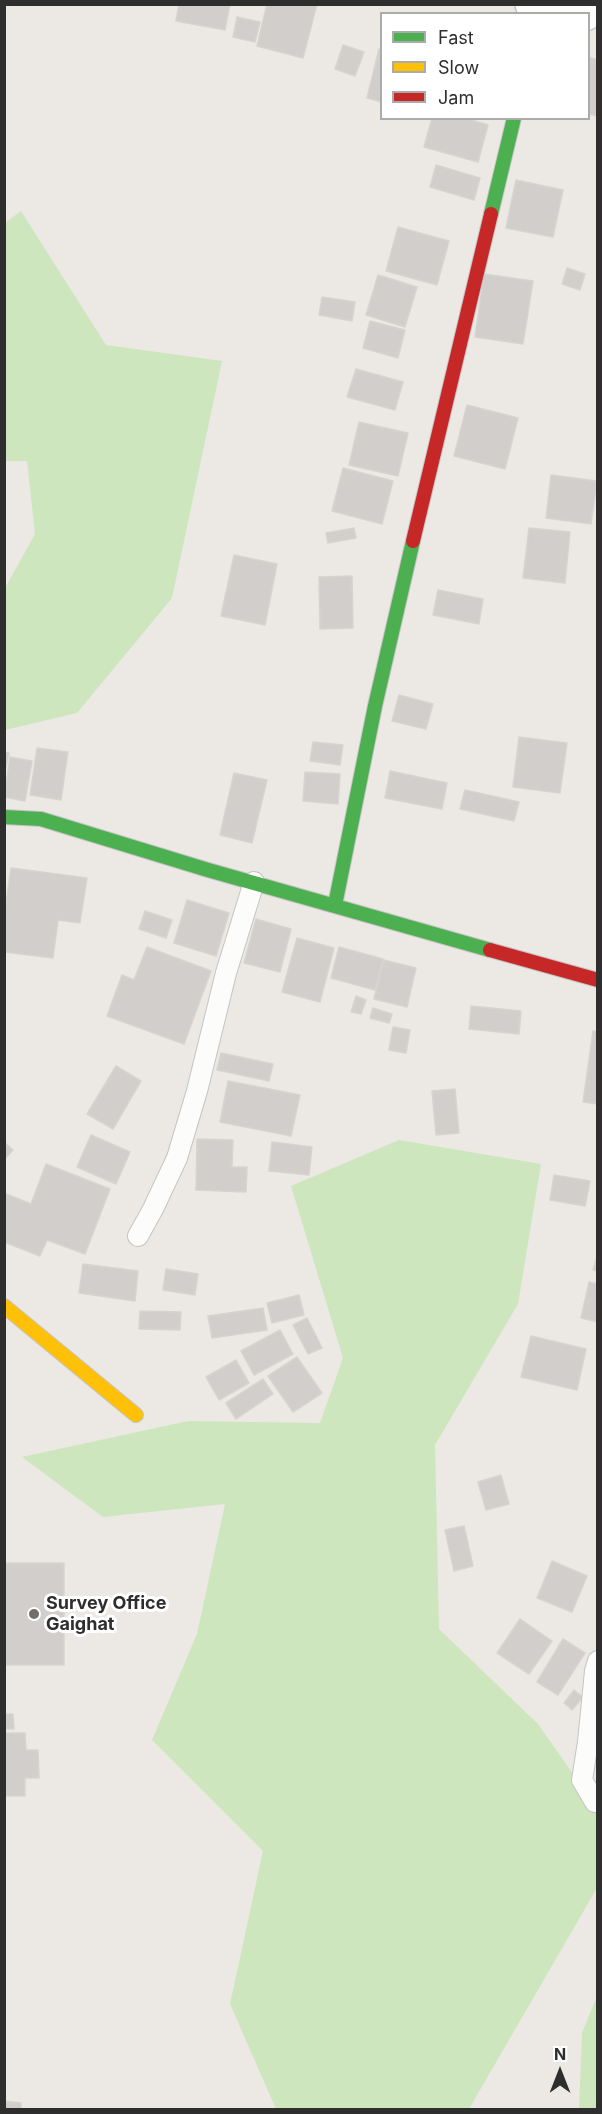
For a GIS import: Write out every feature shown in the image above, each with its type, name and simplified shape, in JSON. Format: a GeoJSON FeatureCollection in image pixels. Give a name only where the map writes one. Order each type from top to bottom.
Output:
{"type":"FeatureCollection","features":[{"type":"Feature","properties":{"kind":"street"},"geometry":{"type":"LineString","coordinates":[[539,8],[571,12]]}},
{"type":"Feature","properties":{"kind":"street"},"geometry":{"type":"LineString","coordinates":[[335,905],[375,706],[437,433],[514,120]]}},
{"type":"Feature","properties":{"kind":"street"},"geometry":{"type":"LineString","coordinates":[[4,816],[41,819],[597,981]]}},
{"type":"Feature","properties":{"kind":"street"},"geometry":{"type":"LineString","coordinates":[[4,1306],[136,1415]]}},
{"type":"Feature","properties":{"kind":"lane"},"geometry":{"type":"LineString","coordinates":[[138,1236],[177,1158],[197,1091],[226,973],[254,882]]}},
{"type":"Feature","properties":{"kind":"lane"},"geometry":{"type":"LineString","coordinates":[[597,1661],[582,1780],[595,1803],[597,1802]]}},
{"type":"Feature","properties":{"kind":"green space"},"geometry":{"type":"Polygon","coordinates":[[[21,211],[106,345],[222,361],[172,598],[77,713],[5,730],[5,588],[35,534],[27,461],[4,461],[5,223],[21,211]]]}},
{"type":"Feature","properties":{"kind":"green space"},"geometry":{"type":"Polygon","coordinates":[[[399,1140],[541,1164],[518,1304],[435,1445],[439,1629],[538,1724],[597,1808],[597,1888],[469,2109],[276,2109],[230,2004],[263,1851],[152,1740],[197,1634],[225,1504],[103,1517],[22,1457],[188,1421],[320,1423],[343,1358],[291,1186],[399,1140]]]}},
{"type":"Feature","properties":{"kind":"green space"},"geometry":{"type":"Polygon","coordinates":[[[597,1996],[597,2109],[579,2109],[582,2033],[597,1996]]]}},
{"type":"Feature","properties":{"kind":"building"},"geometry":{"type":"Polygon","coordinates":[[[179,4],[230,4],[225,30],[176,21],[179,4]]]}},
{"type":"Feature","properties":{"kind":"building"},"geometry":{"type":"Polygon","coordinates":[[[267,4],[317,4],[303,58],[257,46],[267,4]]]}},
{"type":"Feature","properties":{"kind":"building"},"geometry":{"type":"Polygon","coordinates":[[[237,17],[260,22],[255,42],[233,37],[237,17]]]}},
{"type":"Feature","properties":{"kind":"building"},"geometry":{"type":"Polygon","coordinates":[[[343,45],[364,52],[355,76],[335,69],[343,45]]]}},
{"type":"Feature","properties":{"kind":"building"},"geometry":{"type":"Polygon","coordinates":[[[379,49],[380,101],[367,98],[379,49]]]}},
{"type":"Feature","properties":{"kind":"building"},"geometry":{"type":"Polygon","coordinates":[[[590,58],[598,60],[598,116],[590,114],[590,58]]]}},
{"type":"Feature","properties":{"kind":"building"},"geometry":{"type":"Polygon","coordinates":[[[431,120],[472,120],[488,125],[478,162],[424,147],[431,120]]]}},
{"type":"Feature","properties":{"kind":"building"},"geometry":{"type":"Polygon","coordinates":[[[436,165],[480,178],[474,200],[430,187],[436,165]]]}},
{"type":"Feature","properties":{"kind":"building"},"geometry":{"type":"Polygon","coordinates":[[[516,180],[563,190],[553,237],[506,228],[516,180]]]}},
{"type":"Feature","properties":{"kind":"building"},"geometry":{"type":"Polygon","coordinates":[[[398,227],[449,241],[437,285],[386,271],[398,227]]]}},
{"type":"Feature","properties":{"kind":"building"},"geometry":{"type":"Polygon","coordinates":[[[567,268],[585,274],[580,290],[562,284],[567,268]]]}},
{"type":"Feature","properties":{"kind":"building"},"geometry":{"type":"Polygon","coordinates":[[[484,274],[533,281],[523,344],[475,337],[484,274]]]}},
{"type":"Feature","properties":{"kind":"building"},"geometry":{"type":"Polygon","coordinates":[[[378,275],[417,287],[405,327],[366,315],[378,275]]]}},
{"type":"Feature","properties":{"kind":"building"},"geometry":{"type":"Polygon","coordinates":[[[322,297],[355,302],[352,321],[319,315],[322,297]]]}},
{"type":"Feature","properties":{"kind":"building"},"geometry":{"type":"Polygon","coordinates":[[[370,321],[405,330],[398,358],[363,348],[370,321]]]}},
{"type":"Feature","properties":{"kind":"building"},"geometry":{"type":"Polygon","coordinates":[[[356,369],[403,382],[395,410],[347,397],[356,369]]]}},
{"type":"Feature","properties":{"kind":"building"},"geometry":{"type":"Polygon","coordinates":[[[467,405],[518,418],[505,469],[454,456],[467,405]]]}},
{"type":"Feature","properties":{"kind":"building"},"geometry":{"type":"Polygon","coordinates":[[[359,422],[408,433],[398,476],[349,465],[359,422]]]}},
{"type":"Feature","properties":{"kind":"building"},"geometry":{"type":"Polygon","coordinates":[[[343,468],[393,481],[382,524],[332,511],[343,468]]]}},
{"type":"Feature","properties":{"kind":"building"},"geometry":{"type":"Polygon","coordinates":[[[551,475],[597,481],[591,524],[546,518],[551,475]]]}},
{"type":"Feature","properties":{"kind":"building"},"geometry":{"type":"Polygon","coordinates":[[[354,528],[356,538],[328,543],[326,533],[354,528]]]}},
{"type":"Feature","properties":{"kind":"building"},"geometry":{"type":"Polygon","coordinates":[[[529,528],[570,532],[565,583],[523,578],[529,528]]]}},
{"type":"Feature","properties":{"kind":"building"},"geometry":{"type":"Polygon","coordinates":[[[234,555],[277,564],[265,625],[221,616],[234,555]]]}},
{"type":"Feature","properties":{"kind":"building"},"geometry":{"type":"Polygon","coordinates":[[[352,576],[353,628],[320,629],[319,577],[352,576]]]}},
{"type":"Feature","properties":{"kind":"building"},"geometry":{"type":"Polygon","coordinates":[[[438,590],[483,599],[479,624],[433,615],[438,590]]]}},
{"type":"Feature","properties":{"kind":"building"},"geometry":{"type":"Polygon","coordinates":[[[399,695],[433,704],[426,729],[392,721],[399,695]]]}},
{"type":"Feature","properties":{"kind":"building"},"geometry":{"type":"Polygon","coordinates":[[[519,737],[567,743],[560,793],[513,787],[519,737]]]}},
{"type":"Feature","properties":{"kind":"building"},"geometry":{"type":"Polygon","coordinates":[[[313,742],[343,745],[340,765],[310,761],[313,742]]]}},
{"type":"Feature","properties":{"kind":"building"},"geometry":{"type":"Polygon","coordinates":[[[37,748],[68,752],[61,800],[30,795],[37,748]]]}},
{"type":"Feature","properties":{"kind":"building"},"geometry":{"type":"Polygon","coordinates":[[[4,752],[9,753],[4,776],[4,752]]]}},
{"type":"Feature","properties":{"kind":"building"},"geometry":{"type":"Polygon","coordinates":[[[10,757],[32,761],[25,801],[4,797],[10,757]]]}},
{"type":"Feature","properties":{"kind":"building"},"geometry":{"type":"Polygon","coordinates":[[[390,771],[447,783],[442,809],[385,798],[390,771]]]}},
{"type":"Feature","properties":{"kind":"building"},"geometry":{"type":"Polygon","coordinates":[[[305,772],[340,774],[338,804],[303,801],[305,772]]]}},
{"type":"Feature","properties":{"kind":"building"},"geometry":{"type":"Polygon","coordinates":[[[234,773],[267,780],[252,843],[220,835],[234,773]]]}},
{"type":"Feature","properties":{"kind":"building"},"geometry":{"type":"Polygon","coordinates":[[[465,790],[519,802],[514,821],[460,809],[465,790]]]}},
{"type":"Feature","properties":{"kind":"building"},"geometry":{"type":"Polygon","coordinates":[[[11,868],[87,878],[80,923],[58,920],[53,958],[4,952],[4,916],[11,868]]]}},
{"type":"Feature","properties":{"kind":"building"},"geometry":{"type":"Polygon","coordinates":[[[187,900],[229,913],[216,956],[174,943],[187,900]]]}},
{"type":"Feature","properties":{"kind":"building"},"geometry":{"type":"Polygon","coordinates":[[[145,911],[172,920],[166,938],[139,929],[145,911]]]}},
{"type":"Feature","properties":{"kind":"building"},"geometry":{"type":"Polygon","coordinates":[[[256,919],[291,929],[280,972],[244,963],[256,919]]]}},
{"type":"Feature","properties":{"kind":"building"},"geometry":{"type":"Polygon","coordinates":[[[297,938],[334,948],[320,1002],[282,992],[297,938]]]}},
{"type":"Feature","properties":{"kind":"building"},"geometry":{"type":"Polygon","coordinates":[[[147,947],[211,971],[184,1044],[107,1016],[122,975],[134,980],[147,947]]]}},
{"type":"Feature","properties":{"kind":"building"},"geometry":{"type":"Polygon","coordinates":[[[339,947],[383,959],[375,990],[331,978],[339,947]]]}},
{"type":"Feature","properties":{"kind":"building"},"geometry":{"type":"Polygon","coordinates":[[[384,960],[416,968],[407,1007],[374,999],[384,960]]]}},
{"type":"Feature","properties":{"kind":"building"},"geometry":{"type":"Polygon","coordinates":[[[356,996],[366,1000],[361,1014],[351,1012],[356,996]]]}},
{"type":"Feature","properties":{"kind":"building"},"geometry":{"type":"Polygon","coordinates":[[[471,1006],[521,1011],[519,1034],[469,1029],[471,1006]]]}},
{"type":"Feature","properties":{"kind":"building"},"geometry":{"type":"Polygon","coordinates":[[[373,1008],[392,1014],[389,1023],[370,1018],[373,1008]]]}},
{"type":"Feature","properties":{"kind":"building"},"geometry":{"type":"Polygon","coordinates":[[[393,1027],[410,1030],[406,1053],[389,1050],[393,1027]]]}},
{"type":"Feature","properties":{"kind":"building"},"geometry":{"type":"Polygon","coordinates":[[[593,1031],[598,1032],[598,1104],[583,1102],[593,1031]]]}},
{"type":"Feature","properties":{"kind":"building"},"geometry":{"type":"Polygon","coordinates":[[[221,1053],[273,1064],[269,1081],[217,1070],[221,1053]]]}},
{"type":"Feature","properties":{"kind":"building"},"geometry":{"type":"Polygon","coordinates":[[[116,1066],[141,1081],[113,1129],[87,1114],[116,1066]]]}},
{"type":"Feature","properties":{"kind":"building"},"geometry":{"type":"Polygon","coordinates":[[[228,1081],[300,1095],[291,1136],[220,1122],[228,1081]]]}},
{"type":"Feature","properties":{"kind":"building"},"geometry":{"type":"Polygon","coordinates":[[[455,1089],[459,1133],[436,1135],[432,1091],[455,1089]]]}},
{"type":"Feature","properties":{"kind":"building"},"geometry":{"type":"Polygon","coordinates":[[[91,1135],[130,1152],[116,1184],[77,1167],[91,1135]]]}},
{"type":"Feature","properties":{"kind":"building"},"geometry":{"type":"Polygon","coordinates":[[[197,1139],[233,1140],[232,1167],[247,1167],[246,1192],[196,1190],[197,1139]]]}},
{"type":"Feature","properties":{"kind":"building"},"geometry":{"type":"Polygon","coordinates":[[[4,1142],[13,1150],[4,1160],[4,1142]]]}},
{"type":"Feature","properties":{"kind":"building"},"geometry":{"type":"Polygon","coordinates":[[[272,1142],[312,1147],[309,1175],[269,1171],[272,1142]]]}},
{"type":"Feature","properties":{"kind":"building"},"geometry":{"type":"Polygon","coordinates":[[[46,1164],[110,1189],[85,1254],[47,1240],[40,1256],[4,1242],[4,1193],[31,1204],[46,1164]]]}},
{"type":"Feature","properties":{"kind":"building"},"geometry":{"type":"Polygon","coordinates":[[[554,1175],[590,1181],[585,1206],[550,1200],[554,1175]]]}},
{"type":"Feature","properties":{"kind":"building"},"geometry":{"type":"Polygon","coordinates":[[[598,1254],[598,1271],[593,1270],[598,1254]]]}},
{"type":"Feature","properties":{"kind":"building"},"geometry":{"type":"Polygon","coordinates":[[[83,1264],[138,1271],[135,1301],[79,1293],[83,1264]]]}},
{"type":"Feature","properties":{"kind":"building"},"geometry":{"type":"Polygon","coordinates":[[[166,1269],[198,1274],[195,1295],[163,1290],[166,1269]]]}},
{"type":"Feature","properties":{"kind":"building"},"geometry":{"type":"Polygon","coordinates":[[[589,1282],[598,1284],[598,1322],[581,1318],[589,1282]]]}},
{"type":"Feature","properties":{"kind":"building"},"geometry":{"type":"Polygon","coordinates":[[[299,1295],[304,1315],[272,1323],[267,1303],[299,1295]]]}},
{"type":"Feature","properties":{"kind":"building"},"geometry":{"type":"Polygon","coordinates":[[[263,1308],[267,1330],[212,1338],[208,1316],[263,1308]]]}},
{"type":"Feature","properties":{"kind":"building"},"geometry":{"type":"Polygon","coordinates":[[[140,1311],[181,1312],[180,1330],[139,1329],[140,1311]]]}},
{"type":"Feature","properties":{"kind":"building"},"geometry":{"type":"Polygon","coordinates":[[[307,1318],[322,1348],[308,1354],[293,1325],[307,1318]]]}},
{"type":"Feature","properties":{"kind":"building"},"geometry":{"type":"Polygon","coordinates":[[[280,1330],[293,1354],[254,1375],[241,1351],[280,1330]]]}},
{"type":"Feature","properties":{"kind":"building"},"geometry":{"type":"Polygon","coordinates":[[[531,1336],[586,1349],[577,1390],[521,1377],[531,1336]]]}},
{"type":"Feature","properties":{"kind":"building"},"geometry":{"type":"Polygon","coordinates":[[[297,1357],[322,1393],[293,1412],[268,1376],[297,1357]]]}},
{"type":"Feature","properties":{"kind":"building"},"geometry":{"type":"Polygon","coordinates":[[[236,1360],[249,1383],[219,1400],[206,1377],[236,1360]]]}},
{"type":"Feature","properties":{"kind":"building"},"geometry":{"type":"Polygon","coordinates":[[[263,1379],[273,1394],[236,1419],[226,1403],[263,1379]]]}},
{"type":"Feature","properties":{"kind":"building"},"geometry":{"type":"Polygon","coordinates":[[[501,1475],[509,1504],[486,1510],[478,1482],[501,1475]]]}},
{"type":"Feature","properties":{"kind":"building"},"geometry":{"type":"Polygon","coordinates":[[[464,1526],[473,1566],[454,1571],[445,1530],[464,1526]]]}},
{"type":"Feature","properties":{"kind":"building"},"geometry":{"type":"Polygon","coordinates":[[[552,1561],[587,1576],[572,1612],[537,1598],[552,1561]]]}},
{"type":"Feature","properties":{"kind":"building","name":"Survey Office Gaighat"},"geometry":{"type":"Polygon","coordinates":[[[4,1563],[64,1563],[64,1665],[4,1665],[4,1563]]]}},
{"type":"Feature","properties":{"kind":"building"},"geometry":{"type":"Polygon","coordinates":[[[520,1619],[552,1641],[529,1674],[497,1653],[520,1619]]]}},
{"type":"Feature","properties":{"kind":"building"},"geometry":{"type":"Polygon","coordinates":[[[563,1639],[585,1653],[558,1695],[537,1682],[563,1639]]]}},
{"type":"Feature","properties":{"kind":"building"},"geometry":{"type":"Polygon","coordinates":[[[574,1690],[583,1697],[572,1710],[564,1703],[574,1690]]]}},
{"type":"Feature","properties":{"kind":"building"},"geometry":{"type":"Polygon","coordinates":[[[4,1714],[13,1714],[14,1729],[4,1729],[4,1714]]]}},
{"type":"Feature","properties":{"kind":"building"},"geometry":{"type":"Polygon","coordinates":[[[4,1733],[25,1733],[26,1750],[38,1750],[39,1778],[25,1778],[25,1796],[4,1796],[4,1733]]]}},
{"type":"Feature","properties":{"kind":"building"},"geometry":{"type":"Polygon","coordinates":[[[4,2101],[21,2103],[21,2110],[4,2110],[4,2101]]]}},
{"type":"Feature","properties":{"kind":"traffic: fast"},"geometry":{"type":"LineString","coordinates":[[491,214],[514,120]]}},
{"type":"Feature","properties":{"kind":"traffic: fast"},"geometry":{"type":"LineString","coordinates":[[335,905],[375,706],[413,541]]}},
{"type":"Feature","properties":{"kind":"traffic: fast"},"geometry":{"type":"LineString","coordinates":[[4,817],[41,819],[208,870],[490,950]]}},
{"type":"Feature","properties":{"kind":"traffic: slow"},"geometry":{"type":"LineString","coordinates":[[4,1306],[136,1415]]}},
{"type":"Feature","properties":{"kind":"traffic: jam"},"geometry":{"type":"LineString","coordinates":[[413,541],[491,214]]}},
{"type":"Feature","properties":{"kind":"traffic: jam"},"geometry":{"type":"LineString","coordinates":[[490,950],[598,980]]}},
{"type":"Feature","properties":{"kind":"place","name":"Survey Office Gaighat"},"geometry":{"type":"Point","coordinates":[34,1614]}}]}
